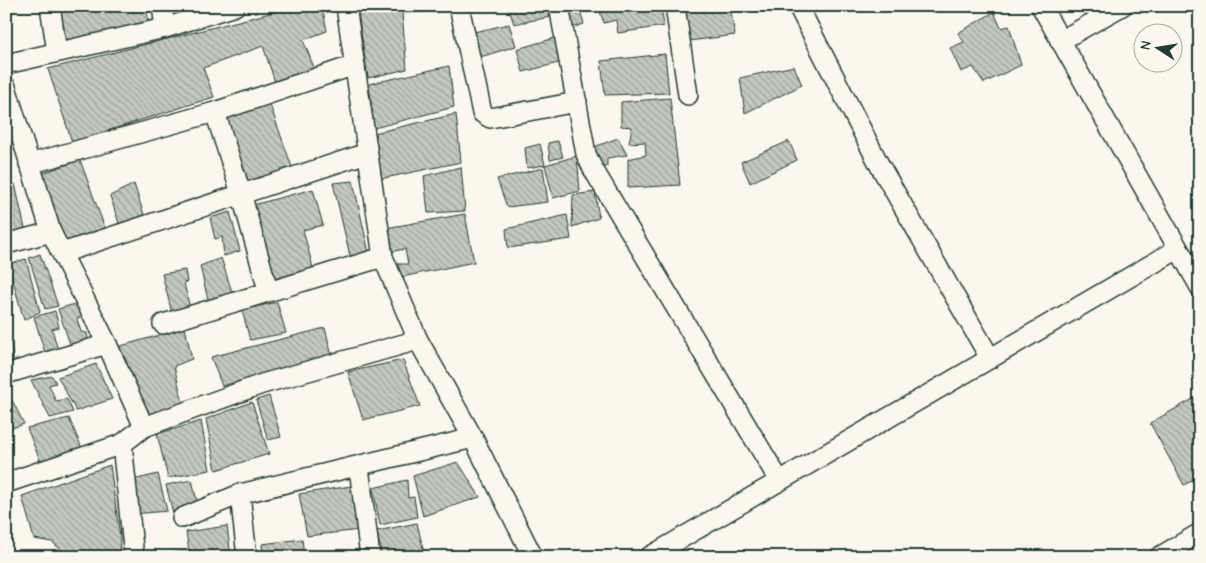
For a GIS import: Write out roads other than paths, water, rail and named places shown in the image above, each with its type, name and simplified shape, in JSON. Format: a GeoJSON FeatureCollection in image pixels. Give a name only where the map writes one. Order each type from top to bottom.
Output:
{"type":"FeatureCollection","features":[{"type":"Feature","properties":{"kind":"street"},"geometry":{"type":"LineString","coordinates":[[50,6],[57,52]]}},
{"type":"Feature","properties":{"kind":"street"},"geometry":{"type":"LineString","coordinates":[[162,6],[165,28]]}},
{"type":"Feature","properties":{"kind":"street"},"geometry":{"type":"LineString","coordinates":[[6,64],[165,28],[235,6]]}},
{"type":"Feature","properties":{"kind":"street"},"geometry":{"type":"LineString","coordinates":[[346,6],[383,257],[418,340],[474,438],[533,557]]}},
{"type":"Feature","properties":{"kind":"street"},"geometry":{"type":"LineString","coordinates":[[459,6],[482,113],[490,118],[577,102]]}},
{"type":"Feature","properties":{"kind":"street"},"geometry":{"type":"LineString","coordinates":[[559,6],[586,154],[593,169],[779,480]]}},
{"type":"Feature","properties":{"kind":"street"},"geometry":{"type":"LineString","coordinates":[[675,6],[688,95]]}},
{"type":"Feature","properties":{"kind":"street"},"geometry":{"type":"LineString","coordinates":[[798,6],[880,166],[990,358]]}},
{"type":"Feature","properties":{"kind":"street"},"geometry":{"type":"LineString","coordinates":[[1041,6],[1200,287]]}},
{"type":"Feature","properties":{"kind":"street"},"geometry":{"type":"LineString","coordinates":[[1060,41],[1122,6]]}},
{"type":"Feature","properties":{"kind":"street"},"geometry":{"type":"LineString","coordinates":[[29,164],[215,112],[354,66]]}},
{"type":"Feature","properties":{"kind":"street"},"geometry":{"type":"LineString","coordinates":[[6,87],[10,113],[52,232],[107,344],[144,427]]}},
{"type":"Feature","properties":{"kind":"street"},"geometry":{"type":"LineString","coordinates":[[215,112],[241,193],[268,290]]}},
{"type":"Feature","properties":{"kind":"street"},"geometry":{"type":"LineString","coordinates":[[62,253],[368,153]]}},
{"type":"Feature","properties":{"kind":"street"},"geometry":{"type":"LineString","coordinates":[[6,244],[52,232]]}},
{"type":"Feature","properties":{"kind":"street"},"geometry":{"type":"LineString","coordinates":[[649,557],[1178,249]]}},
{"type":"Feature","properties":{"kind":"street"},"geometry":{"type":"LineString","coordinates":[[163,324],[268,290],[383,257]]}},
{"type":"Feature","properties":{"kind":"street"},"geometry":{"type":"LineString","coordinates":[[6,483],[122,444],[144,427],[262,384],[418,340]]}},
{"type":"Feature","properties":{"kind":"street"},"geometry":{"type":"LineString","coordinates":[[6,374],[107,344]]}},
{"type":"Feature","properties":{"kind":"street"},"geometry":{"type":"LineString","coordinates":[[182,518],[240,494],[474,438]]}},
{"type":"Feature","properties":{"kind":"street"},"geometry":{"type":"LineString","coordinates":[[122,444],[134,557]]}},
{"type":"Feature","properties":{"kind":"street"},"geometry":{"type":"LineString","coordinates":[[359,467],[370,557]]}},
{"type":"Feature","properties":{"kind":"street"},"geometry":{"type":"LineString","coordinates":[[240,494],[247,557]]}},
{"type":"Feature","properties":{"kind":"street"},"geometry":{"type":"LineString","coordinates":[[1159,557],[1200,533]]}}]}
